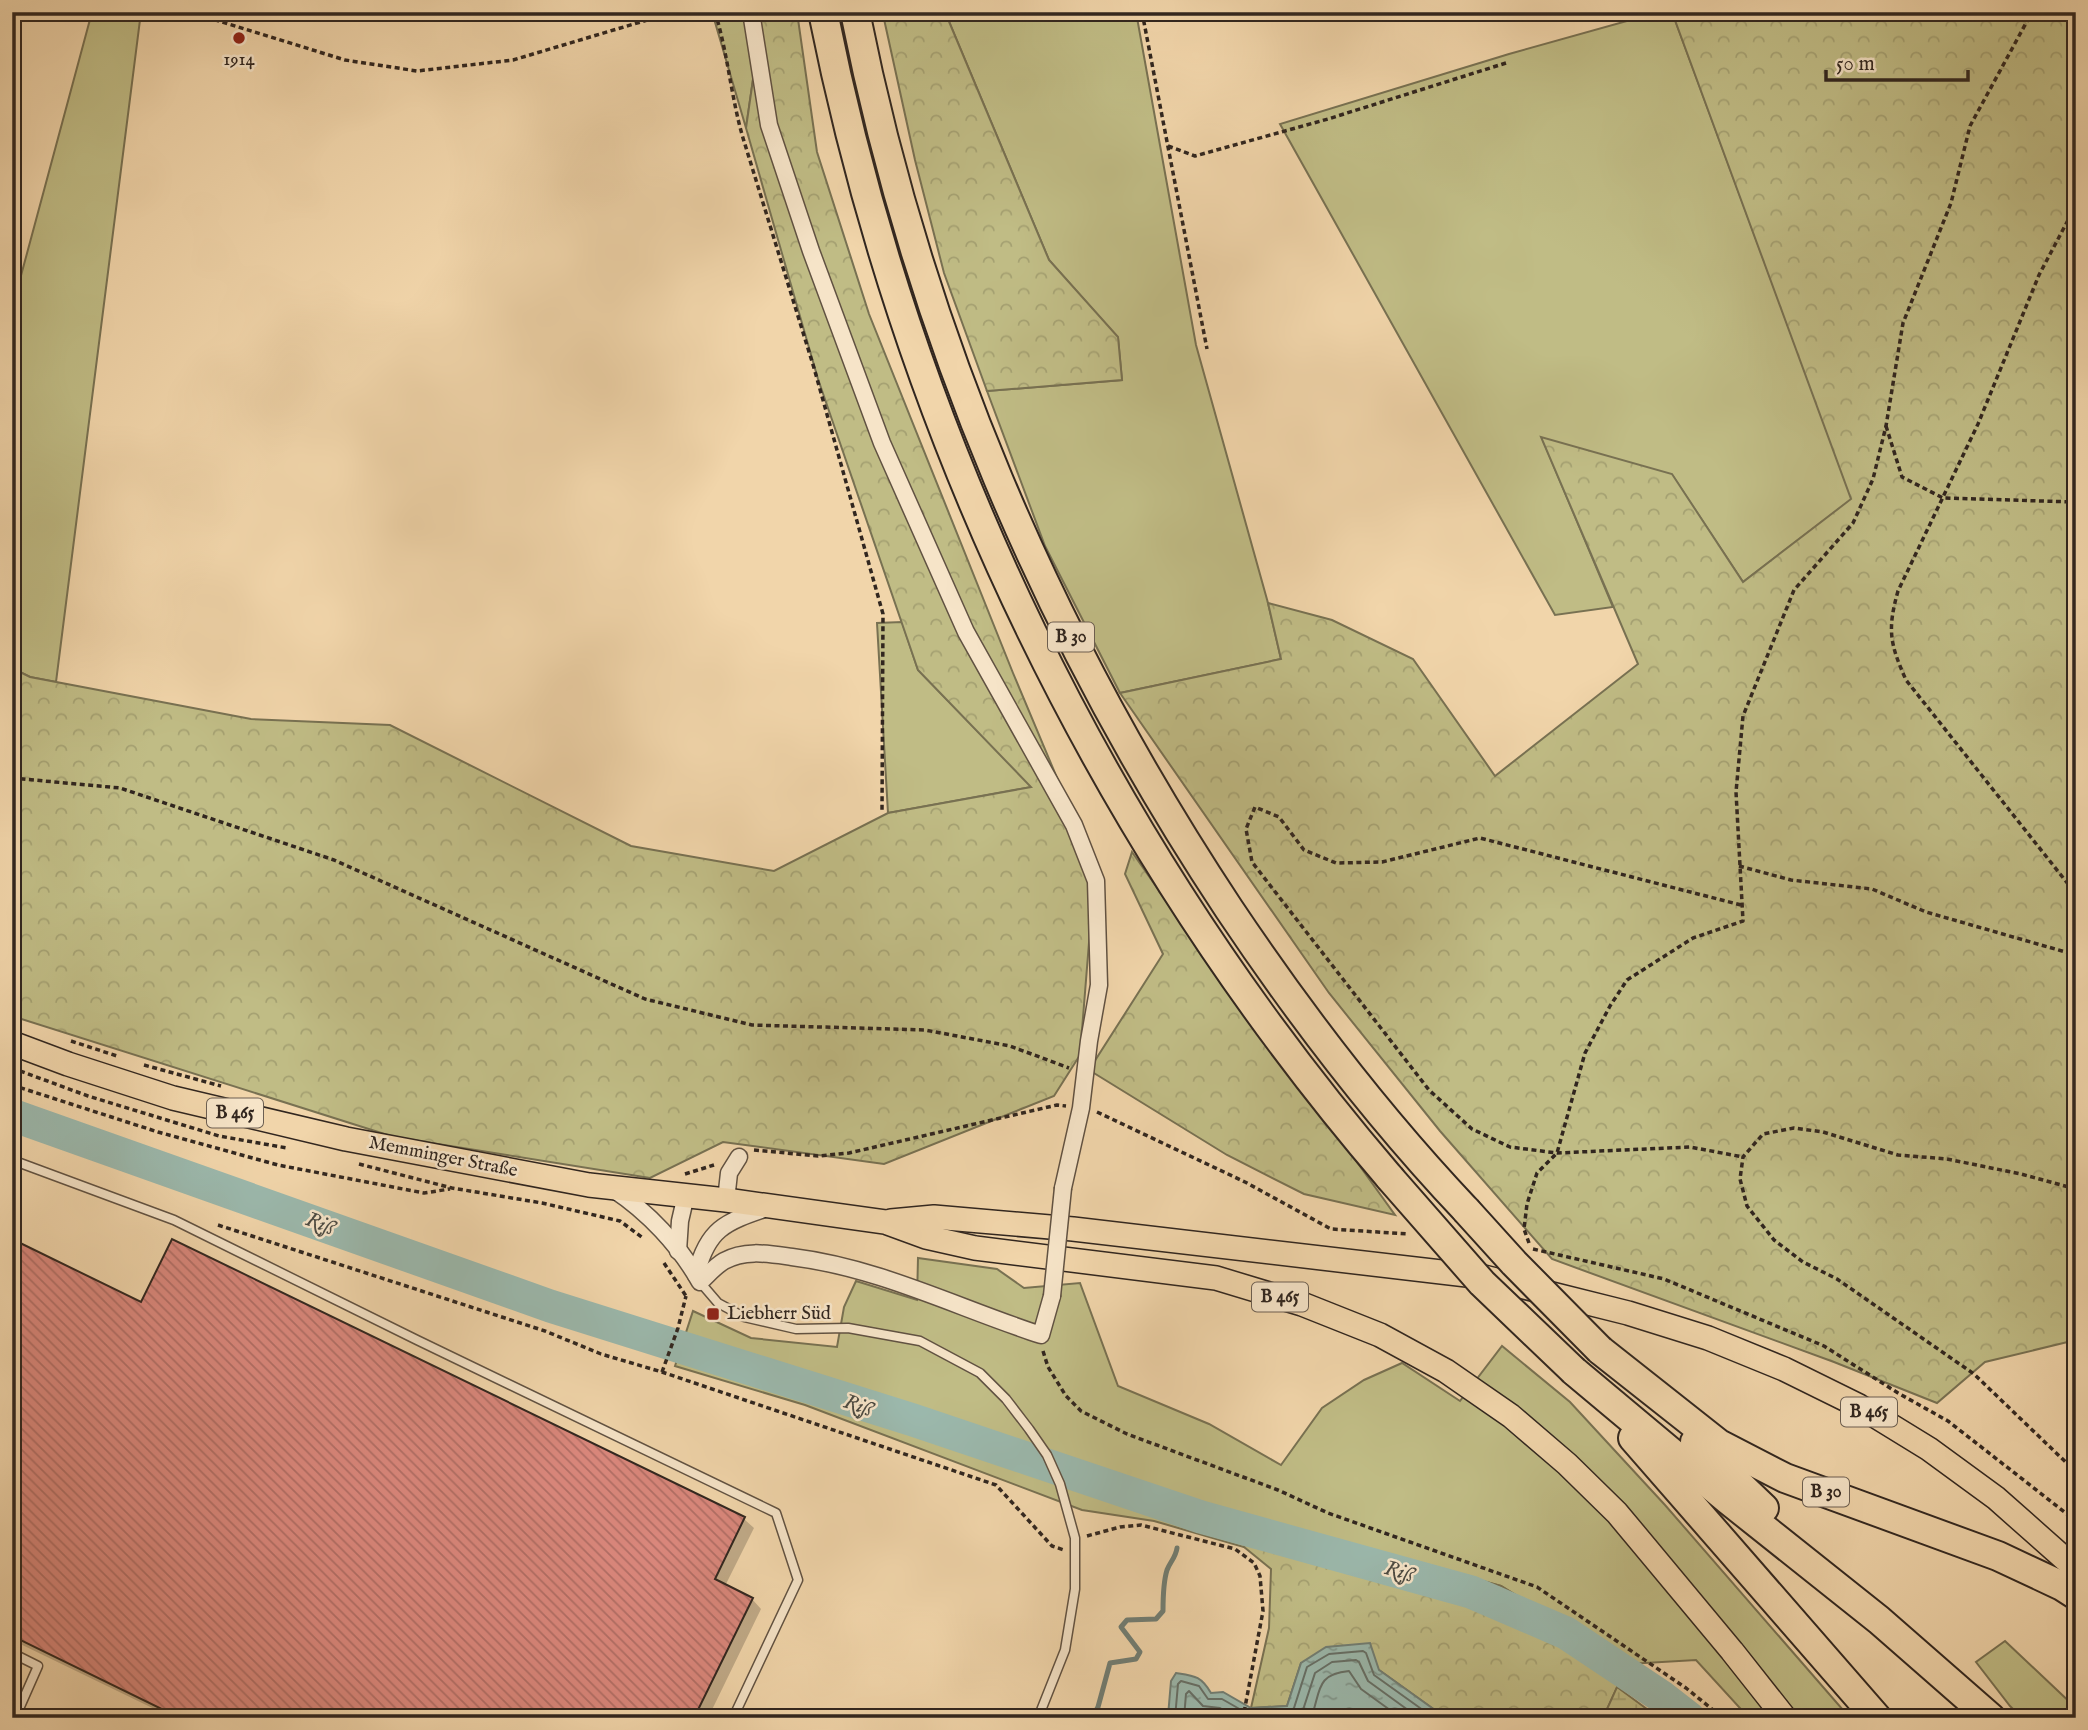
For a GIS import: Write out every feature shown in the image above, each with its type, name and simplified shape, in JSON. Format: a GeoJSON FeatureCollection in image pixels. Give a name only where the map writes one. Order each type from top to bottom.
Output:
{"type":"FeatureCollection","features":[{"type":"Feature","properties":{"kind":"highway","name":"B 30"},"geometry":{"type":"LineString","coordinates":[[823,12],[857,163],[909,337],[965,483],[1008,585],[1035,639],[1097,759],[1178,897],[1270,1029],[1325,1100],[1482,1283],[1574,1371],[1727,1499],[1879,1620],[1991,1718]]}},
{"type":"Feature","properties":{"kind":"highway","name":"B 30"},"geometry":{"type":"LineString","coordinates":[[855,12],[896,189],[942,335],[973,419],[1013,517],[1079,653],[1158,796],[1251,941],[1343,1066],[1389,1123],[1514,1263],[1879,1620]]}},
{"type":"Feature","properties":{"kind":"highway","name":"B 30"},"geometry":{"type":"LineString","coordinates":[[1600,1350],[1719,1444],[1785,1478],[1998,1556],[2076,1595]]}},
{"type":"Feature","properties":{"kind":"highway"},"geometry":{"type":"LineString","coordinates":[[1574,1371],[1877,1718]]}},
{"type":"Feature","properties":{"kind":"main road","name":"Memminger Straße"},"geometry":{"type":"LineString","coordinates":[[12,1043],[173,1098],[346,1139],[611,1188],[685,1184],[726,1200],[885,1222]]}},
{"type":"Feature","properties":{"kind":"main road","name":"B 465"},"geometry":{"type":"LineString","coordinates":[[885,1222],[934,1217],[1073,1229],[1484,1277],[1628,1313],[1708,1338],[1772,1364],[1858,1406],[1929,1449],[1996,1498],[2076,1569]]}},
{"type":"Feature","properties":{"kind":"main road","name":"B 465"},"geometry":{"type":"LineString","coordinates":[[885,1222],[926,1237],[975,1248],[1216,1278],[1313,1308],[1380,1335],[1435,1365],[1511,1416],[1567,1464],[1616,1513],[1732,1650],[1785,1718]]}},
{"type":"Feature","properties":{"kind":"street"},"geometry":{"type":"LineString","coordinates":[[698,1279],[723,1261],[760,1252],[822,1261],[889,1278],[1041,1335],[1052,1296],[1063,1188],[1081,1108],[1099,985],[1096,881],[1074,825],[966,632],[882,443],[811,251],[769,125],[751,12]]}},
{"type":"Feature","properties":{"kind":"street"},"geometry":{"type":"LineString","coordinates":[[726,1200],[729,1172],[739,1157]]}},
{"type":"Feature","properties":{"kind":"street"},"geometry":{"type":"LineString","coordinates":[[678,1251],[685,1184]]}},
{"type":"Feature","properties":{"kind":"street"},"geometry":{"type":"LineString","coordinates":[[611,1188],[633,1202],[651,1219],[698,1279]]}},
{"type":"Feature","properties":{"kind":"street"},"geometry":{"type":"LineString","coordinates":[[698,1279],[707,1242],[719,1228],[735,1219],[774,1206]]}},
{"type":"Feature","properties":{"kind":"lane"},"geometry":{"type":"LineString","coordinates":[[12,1160],[174,1220],[776,1513],[798,1580],[733,1718]]}},
{"type":"Feature","properties":{"kind":"lane"},"geometry":{"type":"LineString","coordinates":[[698,1279],[718,1303],[744,1317],[796,1329],[848,1328],[920,1341],[980,1373],[1006,1399],[1046,1455],[1068,1511],[1075,1538],[1075,1589],[1065,1650],[1038,1718]]}},
{"type":"Feature","properties":{"kind":"lane"},"geometry":{"type":"LineString","coordinates":[[12,1653],[38,1665],[15,1718]]}},
{"type":"Feature","properties":{"kind":"path"},"geometry":{"type":"LineString","coordinates":[[190,12],[345,60],[417,71],[513,60],[674,12]]}},
{"type":"Feature","properties":{"kind":"path"},"geometry":{"type":"LineString","coordinates":[[715,12],[725,43],[734,109],[814,368],[883,614],[882,811]]}},
{"type":"Feature","properties":{"kind":"path"},"geometry":{"type":"LineString","coordinates":[[1142,12],[1206,349]]}},
{"type":"Feature","properties":{"kind":"path"},"geometry":{"type":"LineString","coordinates":[[1531,1248],[1524,1229],[1527,1204],[1537,1173],[1557,1153],[1585,1054],[1610,1006],[1627,980],[1693,938],[1742,921],[1736,792],[1743,716],[1794,590],[1853,523],[1873,479],[1886,426],[1903,323],[1951,203],[1970,126],[2032,12]]}},
{"type":"Feature","properties":{"kind":"path"},"geometry":{"type":"LineString","coordinates":[[1168,146],[1195,156],[1506,63]]}},
{"type":"Feature","properties":{"kind":"path"},"geometry":{"type":"LineString","coordinates":[[2076,205],[2039,275],[1978,424],[1898,591],[1891,618],[1893,650],[1906,680],[2076,894]]}},
{"type":"Feature","properties":{"kind":"path"},"geometry":{"type":"LineString","coordinates":[[1886,426],[1902,477],[1943,498],[2076,502]]}},
{"type":"Feature","properties":{"kind":"path"},"geometry":{"type":"LineString","coordinates":[[12,778],[120,788],[334,860],[645,999],[752,1025],[925,1030],[1010,1046],[1084,1073]]}},
{"type":"Feature","properties":{"kind":"path"},"geometry":{"type":"LineString","coordinates":[[1741,905],[1480,838],[1382,862],[1336,863],[1304,850],[1279,817],[1255,807],[1246,829],[1252,862],[1429,1090],[1472,1129],[1510,1147],[1557,1153],[1690,1147],[1743,1157]]}},
{"type":"Feature","properties":{"kind":"path"},"geometry":{"type":"LineString","coordinates":[[1739,866],[1791,880],[1872,889],[1926,912],[2076,954]]}},
{"type":"Feature","properties":{"kind":"path"},"geometry":{"type":"LineString","coordinates":[[65,1039],[117,1056]]}},
{"type":"Feature","properties":{"kind":"path"},"geometry":{"type":"LineString","coordinates":[[143,1065],[223,1087]]}},
{"type":"Feature","properties":{"kind":"path"},"geometry":{"type":"LineString","coordinates":[[12,1085],[158,1132],[278,1165],[424,1193],[452,1188],[542,1203],[620,1221],[648,1242]]}},
{"type":"Feature","properties":{"kind":"path"},"geometry":{"type":"LineString","coordinates":[[685,1184],[752,1150],[818,1156],[849,1153],[1057,1105],[1104,1114],[1245,1182],[1331,1228],[1412,1234]]}},
{"type":"Feature","properties":{"kind":"path"},"geometry":{"type":"LineString","coordinates":[[2076,1189],[2021,1174],[1898,1154],[1808,1129],[1780,1129],[1763,1134],[1743,1157],[1740,1179],[1747,1206],[1774,1240],[1803,1262],[1837,1279],[1974,1374],[2076,1472]]}},
{"type":"Feature","properties":{"kind":"path"},"geometry":{"type":"LineString","coordinates":[[209,1222],[545,1331],[601,1354],[662,1372],[996,1485],[1052,1546],[1074,1554]]}},
{"type":"Feature","properties":{"kind":"path"},"geometry":{"type":"LineString","coordinates":[[659,1255],[686,1296],[662,1372]]}},
{"type":"Feature","properties":{"kind":"path"},"geometry":{"type":"LineString","coordinates":[[1041,1335],[1041,1345],[1048,1367],[1066,1396],[1081,1411],[1127,1434],[1278,1490],[1328,1514],[1537,1587],[1686,1688],[1723,1718]]}},
{"type":"Feature","properties":{"kind":"path"},"geometry":{"type":"LineString","coordinates":[[1075,1538],[1141,1525],[1235,1549],[1254,1563],[1259,1576],[1263,1611],[1243,1718]]}},
{"type":"Feature","properties":{"kind":"green space"},"geometry":{"type":"Polygon","coordinates":[[[92,12],[141,12],[56,682],[30,677],[12,668],[12,309],[92,12]]]}},
{"type":"Feature","properties":{"kind":"green space"},"geometry":{"type":"Polygon","coordinates":[[[712,12],[750,12],[760,31],[746,128],[712,12]]]}},
{"type":"Feature","properties":{"kind":"green space"},"geometry":{"type":"Polygon","coordinates":[[[750,12],[797,12],[817,152],[869,314],[1081,835],[1092,905],[1080,1055],[1054,1096],[884,1164],[723,1142],[650,1178],[394,1137],[12,1016],[12,668],[30,677],[251,719],[390,725],[631,846],[774,871],[888,813],[1031,787],[918,670],[818,379],[746,128],[760,31],[750,12]]]}},
{"type":"Feature","properties":{"kind":"green space"},"geometry":{"type":"Polygon","coordinates":[[[945,12],[1136,12],[1196,345],[1281,659],[1120,693],[1045,546],[987,391],[1122,380],[1118,338],[1049,260],[945,12]]]}},
{"type":"Feature","properties":{"kind":"green space"},"geometry":{"type":"Polygon","coordinates":[[[945,12],[1049,260],[1118,337],[1122,380],[987,391],[944,273],[915,160],[884,19],[945,12]]]}},
{"type":"Feature","properties":{"kind":"green space"},"geometry":{"type":"Polygon","coordinates":[[[1659,12],[1672,12],[1852,499],[1743,582],[1672,475],[1544,443],[1613,607],[1555,615],[1280,124],[1509,54],[1659,12]]]}},
{"type":"Feature","properties":{"kind":"green space"},"geometry":{"type":"Polygon","coordinates":[[[1672,12],[2076,12],[2076,1340],[1985,1362],[1937,1403],[1834,1362],[1552,1259],[1440,1131],[1329,993],[1120,693],[1281,659],[1268,603],[1332,620],[1413,659],[1495,776],[1638,664],[1541,437],[1672,474],[1743,582],[1851,499],[1672,12]]]}},
{"type":"Feature","properties":{"kind":"green space"},"geometry":{"type":"Polygon","coordinates":[[[902,622],[918,670],[1032,787],[888,813],[877,623],[902,622]]]}},
{"type":"Feature","properties":{"kind":"green space"},"geometry":{"type":"Polygon","coordinates":[[[1132,852],[1271,1051],[1336,1133],[1395,1215],[1304,1194],[1227,1155],[1089,1070],[1163,954],[1125,874],[1132,852]]]}},
{"type":"Feature","properties":{"kind":"green space"},"geometry":{"type":"Polygon","coordinates":[[[918,1258],[997,1269],[1024,1288],[1080,1283],[1118,1386],[1209,1424],[1281,1465],[1322,1408],[1364,1380],[1402,1363],[1460,1401],[1502,1346],[1570,1402],[1665,1505],[1850,1718],[1749,1718],[1696,1660],[1628,1664],[1501,1586],[1255,1523],[1244,1547],[1154,1521],[1082,1510],[805,1405],[675,1366],[693,1311],[751,1338],[837,1347],[844,1307],[856,1281],[917,1300],[918,1258]]]}},
{"type":"Feature","properties":{"kind":"green space"},"geometry":{"type":"Polygon","coordinates":[[[1255,1523],[1501,1586],[1628,1664],[1603,1718],[1446,1718],[1379,1670],[1301,1663],[1287,1706],[1251,1708],[1269,1628],[1271,1569],[1244,1547],[1255,1523]]]}},
{"type":"Feature","properties":{"kind":"green space"},"geometry":{"type":"Polygon","coordinates":[[[2005,1641],[2076,1708],[2076,1718],[2022,1718],[2010,1706],[1976,1662],[2005,1641]]]}},
{"type":"Feature","properties":{"kind":"green space"},"geometry":{"type":"Polygon","coordinates":[[[1617,1687],[1659,1718],[1603,1718],[1617,1687]]]}},
{"type":"Feature","properties":{"kind":"water"},"geometry":{"type":"Polygon","coordinates":[[[1370,1643],[1379,1670],[1446,1718],[1168,1716],[1171,1681],[1176,1673],[1197,1678],[1211,1693],[1223,1692],[1251,1708],[1287,1706],[1301,1663],[1326,1647],[1370,1643]]]}},
{"type":"Feature","properties":{"kind":"building"},"geometry":{"type":"Polygon","coordinates":[[[12,1239],[141,1302],[172,1239],[745,1517],[715,1579],[753,1598],[694,1718],[180,1718],[12,1636],[12,1239]]]}},
{"type":"Feature","properties":{"kind":"waterway","name":"Riß"},"geometry":{"type":"LineString","coordinates":[[12,1115],[550,1306],[913,1420],[1201,1517],[1471,1592],[1566,1633],[1689,1718]]}},
{"type":"Feature","properties":{"kind":"waterway"},"geometry":{"type":"LineString","coordinates":[[1092,1718],[1098,1707],[1110,1663],[1136,1659],[1140,1652],[1121,1627],[1127,1620],[1156,1619],[1163,1611],[1166,1575],[1177,1548]]}},
{"type":"Feature","properties":{"kind":"place","name":"1914"},"geometry":{"type":"Point","coordinates":[239,38]}},
{"type":"Feature","properties":{"kind":"place","name":"Liebherr Süd"},"geometry":{"type":"Point","coordinates":[713,1314]}}]}
